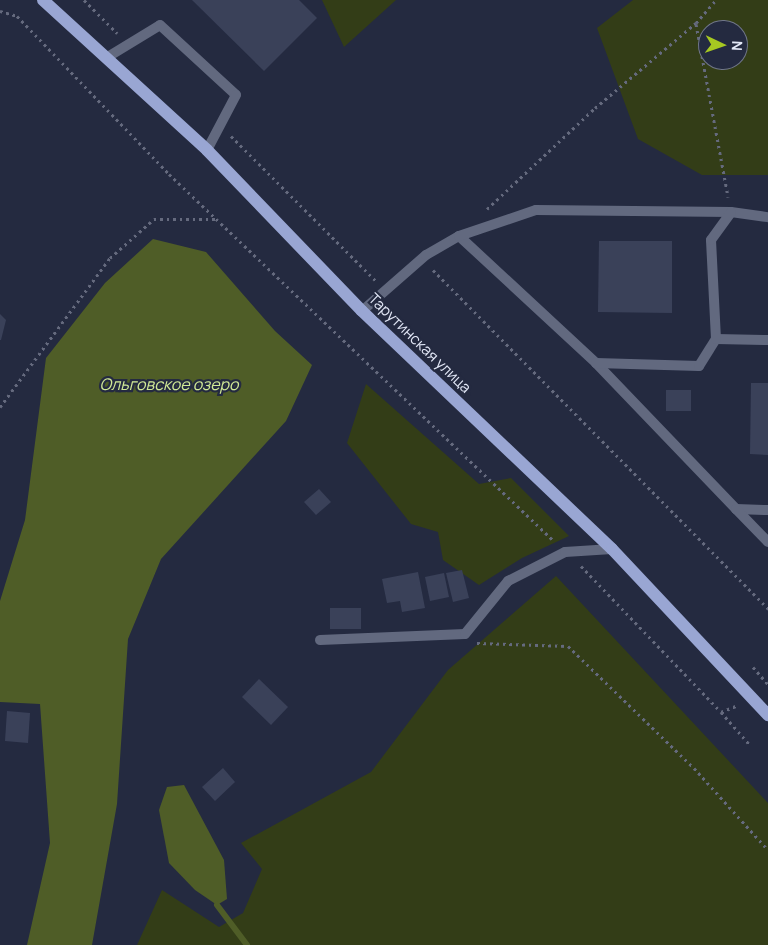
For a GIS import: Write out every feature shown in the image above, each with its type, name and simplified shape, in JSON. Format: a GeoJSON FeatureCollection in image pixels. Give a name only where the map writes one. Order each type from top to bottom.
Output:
{"type":"FeatureCollection","features":[{"type":"Feature","properties":{"kind":"main road","name":"Тарутинская улица"},"geometry":{"type":"LineString","coordinates":[[43,0],[207,150],[362,311],[612,549],[768,715]]}},
{"type":"Feature","properties":{"kind":"lane"},"geometry":{"type":"LineString","coordinates":[[106,58],[160,26],[236,96],[207,150]]}},
{"type":"Feature","properties":{"kind":"lane"},"geometry":{"type":"LineString","coordinates":[[362,311],[422,259],[459,236],[536,210],[731,212],[768,217]]}},
{"type":"Feature","properties":{"kind":"lane"},"geometry":{"type":"LineString","coordinates":[[596,364],[699,366],[716,339],[711,240],[731,212]]}},
{"type":"Feature","properties":{"kind":"lane"},"geometry":{"type":"LineString","coordinates":[[459,236],[596,364],[768,542]]}},
{"type":"Feature","properties":{"kind":"lane"},"geometry":{"type":"LineString","coordinates":[[716,339],[768,340]]}},
{"type":"Feature","properties":{"kind":"lane"},"geometry":{"type":"LineString","coordinates":[[736,509],[768,510]]}},
{"type":"Feature","properties":{"kind":"lane"},"geometry":{"type":"LineString","coordinates":[[320,640],[465,634],[508,581],[565,552],[612,549]]}},
{"type":"Feature","properties":{"kind":"path"},"geometry":{"type":"LineString","coordinates":[[84,0],[129,44]]}},
{"type":"Feature","properties":{"kind":"path"},"geometry":{"type":"LineString","coordinates":[[481,216],[595,108],[696,23],[716,0]]}},
{"type":"Feature","properties":{"kind":"path"},"geometry":{"type":"LineString","coordinates":[[0,11],[17,16],[217,219],[565,552],[721,712],[749,744]]}},
{"type":"Feature","properties":{"kind":"path"},"geometry":{"type":"LineString","coordinates":[[696,23],[731,212]]}},
{"type":"Feature","properties":{"kind":"path"},"geometry":{"type":"LineString","coordinates":[[220,125],[386,290]]}},
{"type":"Feature","properties":{"kind":"path"},"geometry":{"type":"LineString","coordinates":[[0,407],[91,280],[110,258],[154,219],[217,219]]}},
{"type":"Feature","properties":{"kind":"path"},"geometry":{"type":"LineString","coordinates":[[422,259],[768,609]]}},
{"type":"Feature","properties":{"kind":"path"},"geometry":{"type":"LineString","coordinates":[[477,643],[568,646],[694,768],[768,850]]}},
{"type":"Feature","properties":{"kind":"path"},"geometry":{"type":"LineString","coordinates":[[753,667],[768,684]]}},
{"type":"Feature","properties":{"kind":"path"},"geometry":{"type":"LineString","coordinates":[[721,712],[753,698]]}},
{"type":"Feature","properties":{"kind":"shaded area"},"geometry":{"type":"Polygon","coordinates":[[[322,0],[396,0],[344,47],[322,0]]]}},
{"type":"Feature","properties":{"kind":"shaded area"},"geometry":{"type":"Polygon","coordinates":[[[633,0],[768,0],[768,175],[702,175],[638,139],[597,28],[633,0]]]}},
{"type":"Feature","properties":{"kind":"shaded area"},"geometry":{"type":"Polygon","coordinates":[[[366,384],[479,484],[511,478],[569,536],[522,558],[479,585],[443,560],[438,532],[411,524],[347,443],[366,384]]]}},
{"type":"Feature","properties":{"kind":"shaded area"},"geometry":{"type":"Polygon","coordinates":[[[556,576],[768,803],[768,945],[137,945],[162,890],[219,927],[243,913],[262,869],[241,843],[371,772],[448,670],[556,576]]]}},
{"type":"Feature","properties":{"kind":"water","name":"Ольговское озеро"},"geometry":{"type":"Polygon","coordinates":[[[153,239],[206,252],[275,331],[312,365],[286,421],[161,559],[128,639],[117,804],[92,945],[27,945],[50,843],[40,704],[0,702],[0,601],[25,520],[46,358],[105,283],[153,239]]]}},
{"type":"Feature","properties":{"kind":"water"},"geometry":{"type":"Polygon","coordinates":[[[184,785],[224,860],[227,899],[217,905],[195,890],[169,863],[159,810],[167,787],[184,785]]]}},
{"type":"Feature","properties":{"kind":"building"},"geometry":{"type":"Polygon","coordinates":[[[192,0],[299,0],[317,18],[264,71],[192,0]]]}},
{"type":"Feature","properties":{"kind":"building"},"geometry":{"type":"Polygon","coordinates":[[[599,241],[672,241],[672,313],[598,312],[599,241]]]}},
{"type":"Feature","properties":{"kind":"building"},"geometry":{"type":"Polygon","coordinates":[[[0,314],[6,320],[1,340],[0,340],[0,314]]]}},
{"type":"Feature","properties":{"kind":"building"},"geometry":{"type":"Polygon","coordinates":[[[751,383],[768,383],[768,455],[750,454],[751,383]]]}},
{"type":"Feature","properties":{"kind":"building"},"geometry":{"type":"Polygon","coordinates":[[[666,390],[691,390],[691,411],[666,411],[666,390]]]}},
{"type":"Feature","properties":{"kind":"building"},"geometry":{"type":"Polygon","coordinates":[[[319,489],[331,502],[316,515],[304,502],[319,489]]]}},
{"type":"Feature","properties":{"kind":"building"},"geometry":{"type":"Polygon","coordinates":[[[462,570],[469,598],[453,602],[446,573],[462,570]]]}},
{"type":"Feature","properties":{"kind":"building"},"geometry":{"type":"Polygon","coordinates":[[[418,572],[425,608],[402,612],[400,601],[387,603],[382,579],[418,572]]]}},
{"type":"Feature","properties":{"kind":"building"},"geometry":{"type":"Polygon","coordinates":[[[444,573],[449,597],[430,601],[425,577],[444,573]]]}},
{"type":"Feature","properties":{"kind":"building"},"geometry":{"type":"Polygon","coordinates":[[[330,608],[361,608],[361,629],[330,629],[330,608]]]}},
{"type":"Feature","properties":{"kind":"building"},"geometry":{"type":"Polygon","coordinates":[[[259,679],[288,707],[271,725],[242,697],[259,679]]]}},
{"type":"Feature","properties":{"kind":"building"},"geometry":{"type":"Polygon","coordinates":[[[7,711],[30,713],[28,743],[5,741],[7,711]]]}},
{"type":"Feature","properties":{"kind":"building"},"geometry":{"type":"Polygon","coordinates":[[[223,768],[235,782],[215,801],[202,787],[223,768]]]}},
{"type":"Feature","properties":{"kind":"waterway"},"geometry":{"type":"LineString","coordinates":[[217,905],[247,945]]}}]}
